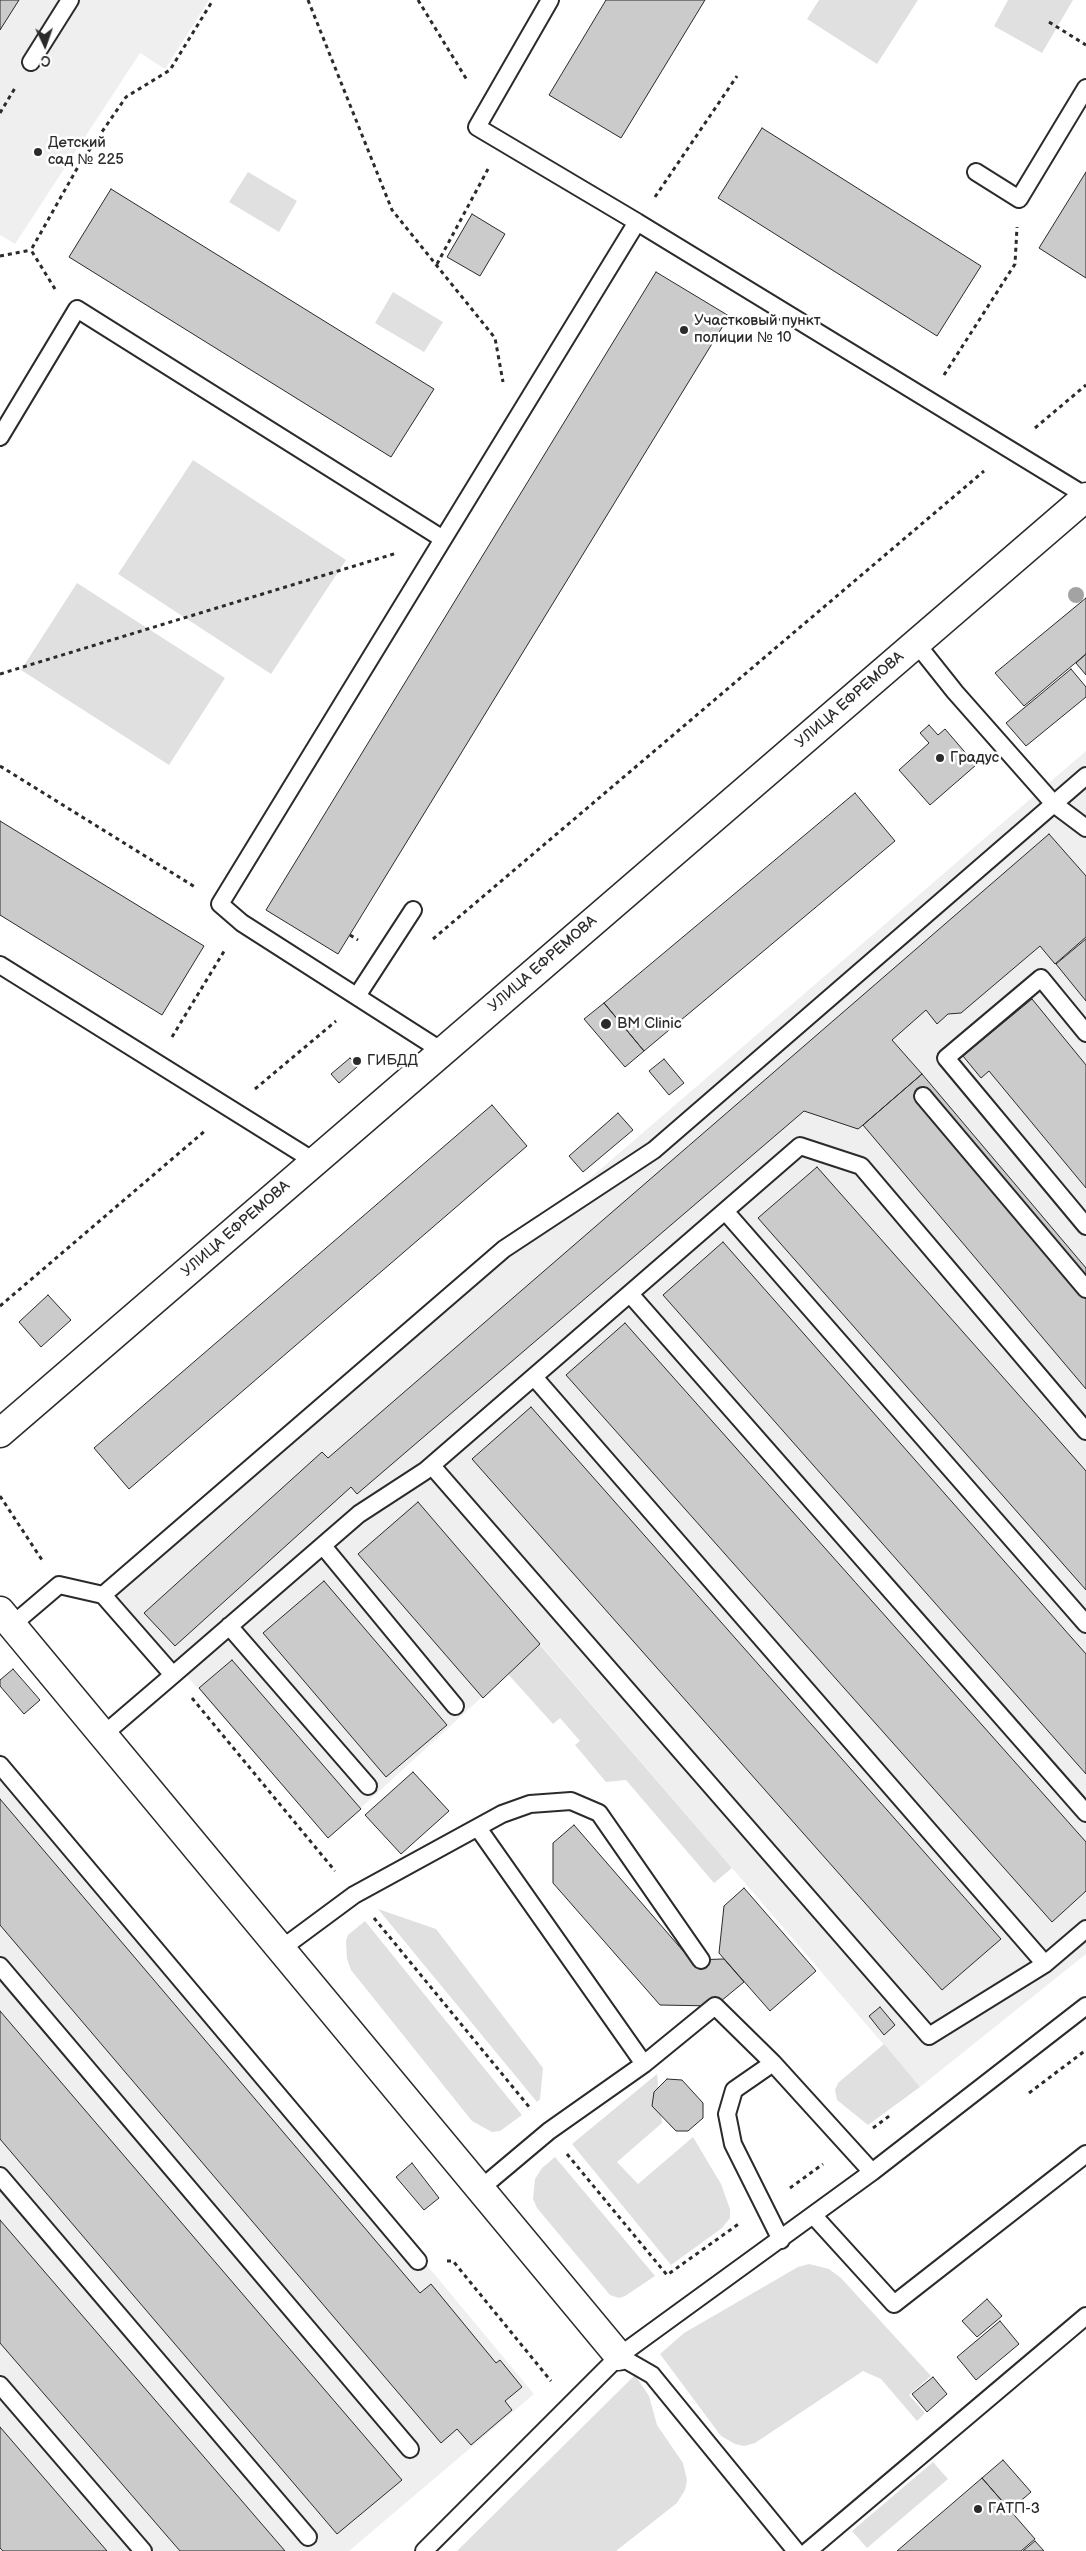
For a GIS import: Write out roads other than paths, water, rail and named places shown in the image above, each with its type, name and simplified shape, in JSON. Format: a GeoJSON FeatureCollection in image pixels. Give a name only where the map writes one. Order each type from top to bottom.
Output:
{"type":"FeatureCollection","features":[{"type":"Feature","properties":{"kind":"street","name":"УЛИЦА ЕФРЕМОВА"},"geometry":{"type":"LineString","coordinates":[[0,1433],[1086,496]]}},
{"type":"Feature","properties":{"kind":"street"},"geometry":{"type":"LineString","coordinates":[[6,1618],[619,2356]]}},
{"type":"Feature","properties":{"kind":"lane"},"geometry":{"type":"LineString","coordinates":[[31,62],[70,0]]}},
{"type":"Feature","properties":{"kind":"lane"},"geometry":{"type":"LineString","coordinates":[[550,0],[477,127],[637,222],[1086,496]]}},
{"type":"Feature","properties":{"kind":"lane"},"geometry":{"type":"LineString","coordinates":[[976,172],[1019,199],[1086,88]]}},
{"type":"Feature","properties":{"kind":"lane"},"geometry":{"type":"LineString","coordinates":[[442,1051],[242,923],[220,904],[637,222]]}},
{"type":"Feature","properties":{"kind":"lane"},"geometry":{"type":"LineString","coordinates":[[0,437],[77,309],[443,539]]}},
{"type":"Feature","properties":{"kind":"lane"},"geometry":{"type":"LineString","coordinates":[[916,643],[955,692],[1054,804],[1086,828]]}},
{"type":"Feature","properties":{"kind":"lane"},"geometry":{"type":"LineString","coordinates":[[103,1595],[504,1249],[654,1150],[1086,776]]}},
{"type":"Feature","properties":{"kind":"lane"},"geometry":{"type":"LineString","coordinates":[[360,997],[413,910]]}},
{"type":"Feature","properties":{"kind":"lane"},"geometry":{"type":"LineString","coordinates":[[0,965],[314,1161]]}},
{"type":"Feature","properties":{"kind":"lane"},"geometry":{"type":"LineString","coordinates":[[1086,1032],[1041,978],[946,1058],[1086,1226]]}},
{"type":"Feature","properties":{"kind":"lane"},"geometry":{"type":"LineString","coordinates":[[923,1096],[1086,1289]]}},
{"type":"Feature","properties":{"kind":"lane"},"geometry":{"type":"LineString","coordinates":[[103,1735],[359,1514],[432,1466],[800,1146],[861,1166],[1086,1431]]}},
{"type":"Feature","properties":{"kind":"lane"},"geometry":{"type":"LineString","coordinates":[[725,1211],[1086,1624]]}},
{"type":"Feature","properties":{"kind":"lane"},"geometry":{"type":"LineString","coordinates":[[630,1294],[1086,1813]]}},
{"type":"Feature","properties":{"kind":"lane"},"geometry":{"type":"LineString","coordinates":[[534,1377],[1045,1964]]}},
{"type":"Feature","properties":{"kind":"lane"},"geometry":{"type":"LineString","coordinates":[[432,1466],[929,2036],[1045,1964],[1086,1929]]}},
{"type":"Feature","properties":{"kind":"lane"},"geometry":{"type":"LineString","coordinates":[[323,1546],[456,1706]]}},
{"type":"Feature","properties":{"kind":"lane"},"geometry":{"type":"LineString","coordinates":[[6,1618],[59,1585],[103,1595],[173,1675]]}},
{"type":"Feature","properties":{"kind":"lane"},"geometry":{"type":"LineString","coordinates":[[229,1626],[368,1786]]}},
{"type":"Feature","properties":{"kind":"lane"},"geometry":{"type":"LineString","coordinates":[[0,1765],[418,2260]]}},
{"type":"Feature","properties":{"kind":"lane"},"geometry":{"type":"LineString","coordinates":[[281,1949],[354,1894],[502,1814],[530,1804],[571,1801],[599,1813],[701,1960]]}},
{"type":"Feature","properties":{"kind":"lane"},"geometry":{"type":"LineString","coordinates":[[478,1828],[644,2064]]}},
{"type":"Feature","properties":{"kind":"lane"},"geometry":{"type":"LineString","coordinates":[[0,1966],[410,2449]]}},
{"type":"Feature","properties":{"kind":"lane"},"geometry":{"type":"LineString","coordinates":[[480,2188],[549,2132],[644,2064],[715,2006],[773,2063],[872,2172]]}},
{"type":"Feature","properties":{"kind":"lane"},"geometry":{"type":"LineString","coordinates":[[424,2551],[619,2356],[872,2172],[1086,2006]]}},
{"type":"Feature","properties":{"kind":"lane"},"geometry":{"type":"LineString","coordinates":[[773,2063],[734,2090],[727,2114],[733,2144],[780,2240]]}},
{"type":"Feature","properties":{"kind":"lane"},"geometry":{"type":"LineString","coordinates":[[813,2215],[894,2304],[1086,2154]]}},
{"type":"Feature","properties":{"kind":"lane"},"geometry":{"type":"LineString","coordinates":[[0,2176],[308,2538]]}},
{"type":"Feature","properties":{"kind":"lane"},"geometry":{"type":"LineString","coordinates":[[808,2551],[1086,2316]]}},
{"type":"Feature","properties":{"kind":"lane"},"geometry":{"type":"LineString","coordinates":[[619,2356],[652,2375],[796,2551]]}},
{"type":"Feature","properties":{"kind":"lane"},"geometry":{"type":"LineString","coordinates":[[0,2385],[143,2551]]}},
{"type":"Feature","properties":{"kind":"place","name":"Детский сад № 225"},"geometry":{"type":"Point","coordinates":[38,152]}},
{"type":"Feature","properties":{"kind":"place","name":"Участковый пункт полиции № 10"},"geometry":{"type":"Point","coordinates":[684,330]}},
{"type":"Feature","properties":{"kind":"place","name":"Градус"},"geometry":{"type":"Point","coordinates":[940,758]}},
{"type":"Feature","properties":{"kind":"place","name":"BM Clinic"},"geometry":{"type":"Point","coordinates":[606,1024]}},
{"type":"Feature","properties":{"kind":"place","name":"ГИБДД"},"geometry":{"type":"Point","coordinates":[357,1061]}},
{"type":"Feature","properties":{"kind":"place","name":"ГАТП-3"},"geometry":{"type":"Point","coordinates":[978,2509]}}]}
